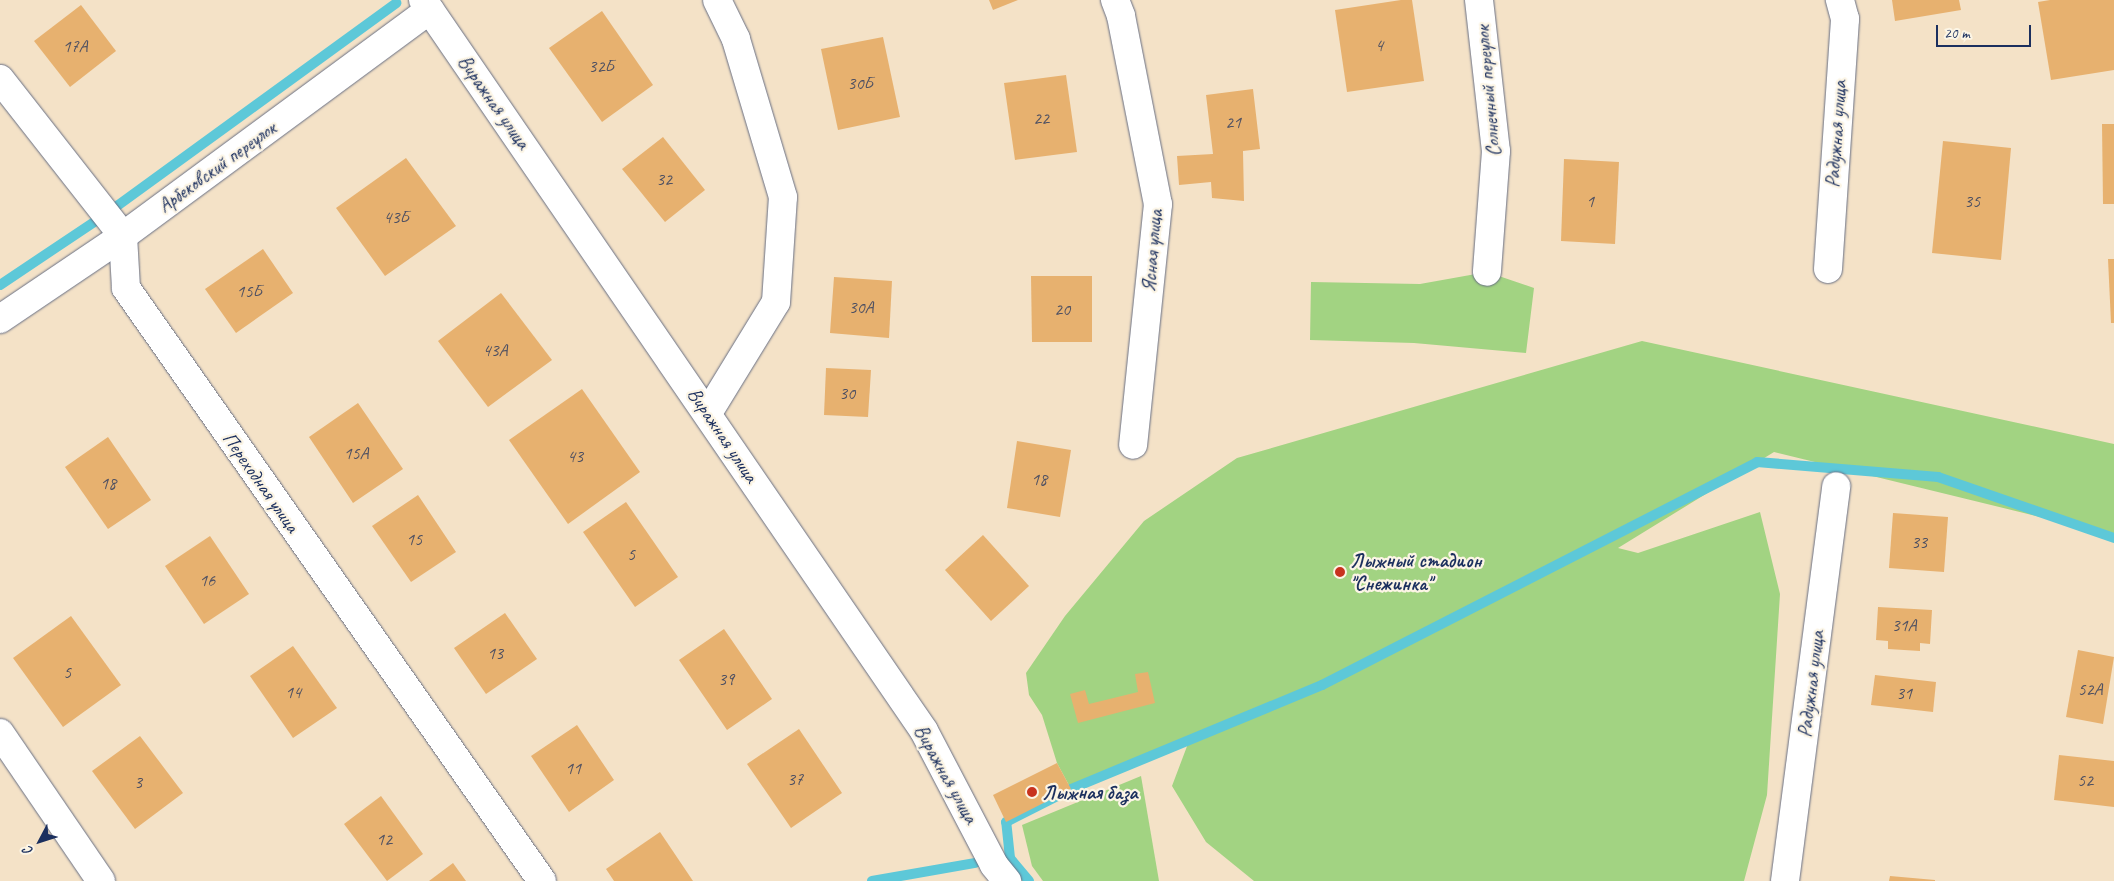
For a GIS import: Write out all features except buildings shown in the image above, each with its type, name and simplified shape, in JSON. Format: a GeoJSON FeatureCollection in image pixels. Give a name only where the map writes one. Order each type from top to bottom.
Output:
{"type":"FeatureCollection","features":[{"type":"Feature","properties":{"kind":"street"},"geometry":{"type":"LineString","coordinates":[[708,413],[776,302],[784,197],[736,39],[717,0]]}},
{"type":"Feature","properties":{"kind":"street","name":"Ясная улица"},"geometry":{"type":"LineString","coordinates":[[1115,0],[1121,16],[1158,204],[1133,445]]}},
{"type":"Feature","properties":{"kind":"street","name":"Солнечный переулок"},"geometry":{"type":"LineString","coordinates":[[1479,0],[1496,151],[1487,272]]}},
{"type":"Feature","properties":{"kind":"street","name":"Радужная улица"},"geometry":{"type":"LineString","coordinates":[[1828,269],[1845,19],[1840,0]]}},
{"type":"Feature","properties":{"kind":"street","name":"Виражная улица"},"geometry":{"type":"LineString","coordinates":[[427,5],[924,730],[994,864],[1007,881]]}},
{"type":"Feature","properties":{"kind":"street","name":"Арбековский переулок"},"geometry":{"type":"LineString","coordinates":[[0,319],[123,236],[427,5]]}},
{"type":"Feature","properties":{"kind":"street"},"geometry":{"type":"LineString","coordinates":[[0,79],[123,236]]}},
{"type":"Feature","properties":{"kind":"street","name":"Переходная улица"},"geometry":{"type":"LineString","coordinates":[[123,236],[126,288],[542,881]]}},
{"type":"Feature","properties":{"kind":"street","name":"Радужная улица"},"geometry":{"type":"LineString","coordinates":[[1785,881],[1836,486]]}},
{"type":"Feature","properties":{"kind":"street"},"geometry":{"type":"LineString","coordinates":[[0,733],[101,881]]}},
{"type":"Feature","properties":{"kind":"green space"},"geometry":{"type":"Polygon","coordinates":[[[1487,272],[1534,288],[1526,353],[1414,343],[1310,340],[1311,282],[1420,284],[1487,272]]]}},
{"type":"Feature","properties":{"kind":"green space"},"geometry":{"type":"Polygon","coordinates":[[[1642,341],[2114,444],[2114,535],[1774,452],[1618,548],[1638,553],[1760,512],[1780,594],[1767,795],[1744,881],[1254,881],[1206,842],[1172,786],[1189,741],[1071,789],[1057,763],[1042,715],[1029,695],[1026,673],[1065,616],[1144,521],[1237,458],[1642,341]]]}},
{"type":"Feature","properties":{"kind":"green space"},"geometry":{"type":"Polygon","coordinates":[[[1141,776],[1159,881],[1043,881],[1032,866],[1022,825],[1141,776]]]}},
{"type":"Feature","properties":{"kind":"waterway"},"geometry":{"type":"LineString","coordinates":[[0,285],[106,214],[396,3]]}},
{"type":"Feature","properties":{"kind":"waterway"},"geometry":{"type":"LineString","coordinates":[[1029,881],[1010,858],[1006,822],[1071,789],[1322,685],[1757,462],[1938,477],[2114,538]]}},
{"type":"Feature","properties":{"kind":"waterway"},"geometry":{"type":"LineString","coordinates":[[872,881],[975,863]]}},
{"type":"Feature","properties":{"kind":"place","name":"Лыжный стадион \"Снежинка\""},"geometry":{"type":"Point","coordinates":[1340,572]}},
{"type":"Feature","properties":{"kind":"place","name":"Лыжная база"},"geometry":{"type":"Point","coordinates":[1032,792]}}]}
